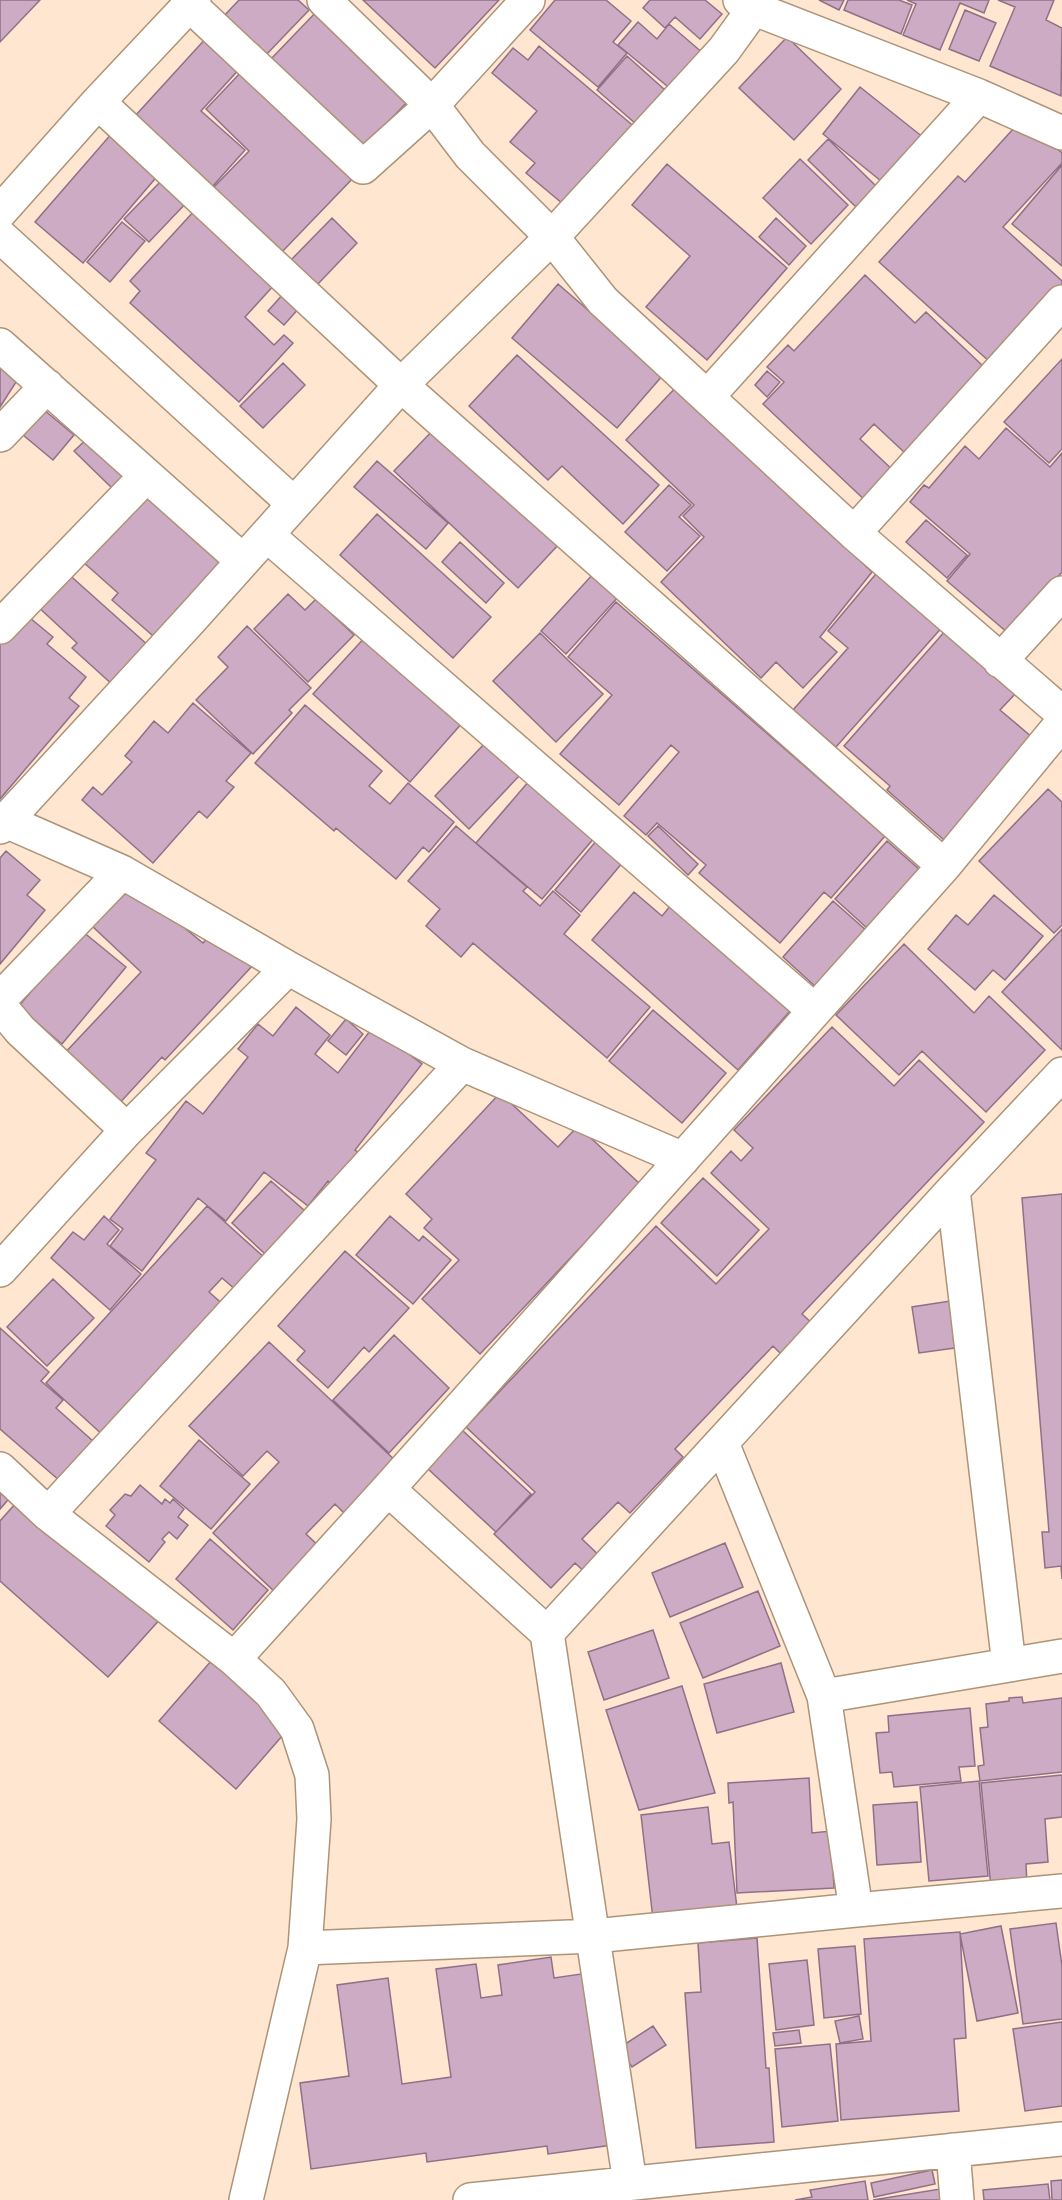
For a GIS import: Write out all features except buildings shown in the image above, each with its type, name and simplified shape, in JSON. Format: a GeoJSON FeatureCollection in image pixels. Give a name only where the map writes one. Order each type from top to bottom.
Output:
{"type":"FeatureCollection","features":[{"type":"Feature","properties":{"kind":"street"},"geometry":{"type":"LineString","coordinates":[[324,0],[432,105],[470,155],[552,237],[603,301],[854,533],[1062,713]]}},
{"type":"Feature","properties":{"kind":"street"},"geometry":{"type":"LineString","coordinates":[[0,212],[98,102],[192,2],[363,167],[432,105],[528,0]]}},
{"type":"Feature","properties":{"kind":"street"},"geometry":{"type":"LineString","coordinates":[[683,1159],[462,1064],[288,969],[122,872],[3,824],[401,385],[552,237],[724,50],[752,3],[979,96],[1062,134]]}},
{"type":"Feature","properties":{"kind":"street"},"geometry":{"type":"LineString","coordinates":[[707,397],[979,96]]}},
{"type":"Feature","properties":{"kind":"street"},"geometry":{"type":"LineString","coordinates":[[98,102],[401,385],[944,866]]}},
{"type":"Feature","properties":{"kind":"street"},"geometry":{"type":"LineString","coordinates":[[0,236],[294,504]]}},
{"type":"Feature","properties":{"kind":"street"},"geometry":{"type":"LineString","coordinates":[[854,533],[1062,302]]}},
{"type":"Feature","properties":{"kind":"street"},"geometry":{"type":"LineString","coordinates":[[0,345],[243,561]]}},
{"type":"Feature","properties":{"kind":"street"},"geometry":{"type":"LineString","coordinates":[[0,435],[47,386]]}},
{"type":"Feature","properties":{"kind":"street"},"geometry":{"type":"LineString","coordinates":[[0,627],[146,476]]}},
{"type":"Feature","properties":{"kind":"street"},"geometry":{"type":"LineString","coordinates":[[267,535],[814,1010]]}},
{"type":"Feature","properties":{"kind":"street"},"geometry":{"type":"LineString","coordinates":[[1000,661],[1062,593]]}},
{"type":"Feature","properties":{"kind":"street"},"geometry":{"type":"LineString","coordinates":[[234,1659],[944,866],[1062,723]]}},
{"type":"Feature","properties":{"kind":"street"},"geometry":{"type":"LineString","coordinates":[[0,999],[122,872]]}},
{"type":"Feature","properties":{"kind":"street"},"geometry":{"type":"LineString","coordinates":[[0,1270],[127,1130],[288,969]]}},
{"type":"Feature","properties":{"kind":"street"},"geometry":{"type":"LineString","coordinates":[[7,1029],[127,1130]]}},
{"type":"Feature","properties":{"kind":"street"},"geometry":{"type":"LineString","coordinates":[[48,1514],[462,1064]]}},
{"type":"Feature","properties":{"kind":"street"},"geometry":{"type":"LineString","coordinates":[[547,1633],[1062,1074]]}},
{"type":"Feature","properties":{"kind":"street"},"geometry":{"type":"LineString","coordinates":[[953,1190],[1009,1665]]}},
{"type":"Feature","properties":{"kind":"street"},"geometry":{"type":"LineString","coordinates":[[722,1443],[824,1696],[856,1910]]}},
{"type":"Feature","properties":{"kind":"street"},"geometry":{"type":"LineString","coordinates":[[0,1469],[48,1514],[234,1659],[271,1693],[297,1729],[312,1775],[314,1819],[305,1948],[246,2200]]}},
{"type":"Feature","properties":{"kind":"street"},"geometry":{"type":"LineString","coordinates":[[388,1489],[547,1633],[630,2183]]}},
{"type":"Feature","properties":{"kind":"street"},"geometry":{"type":"LineString","coordinates":[[824,1696],[1062,1656]]}},
{"type":"Feature","properties":{"kind":"street"},"geometry":{"type":"LineString","coordinates":[[305,1948],[594,1936],[1062,1892]]}},
{"type":"Feature","properties":{"kind":"street"},"geometry":{"type":"LineString","coordinates":[[470,2200],[1062,2139]]}},
{"type":"Feature","properties":{"kind":"street"},"geometry":{"type":"LineString","coordinates":[[953,2150],[957,2200]]}}]}
